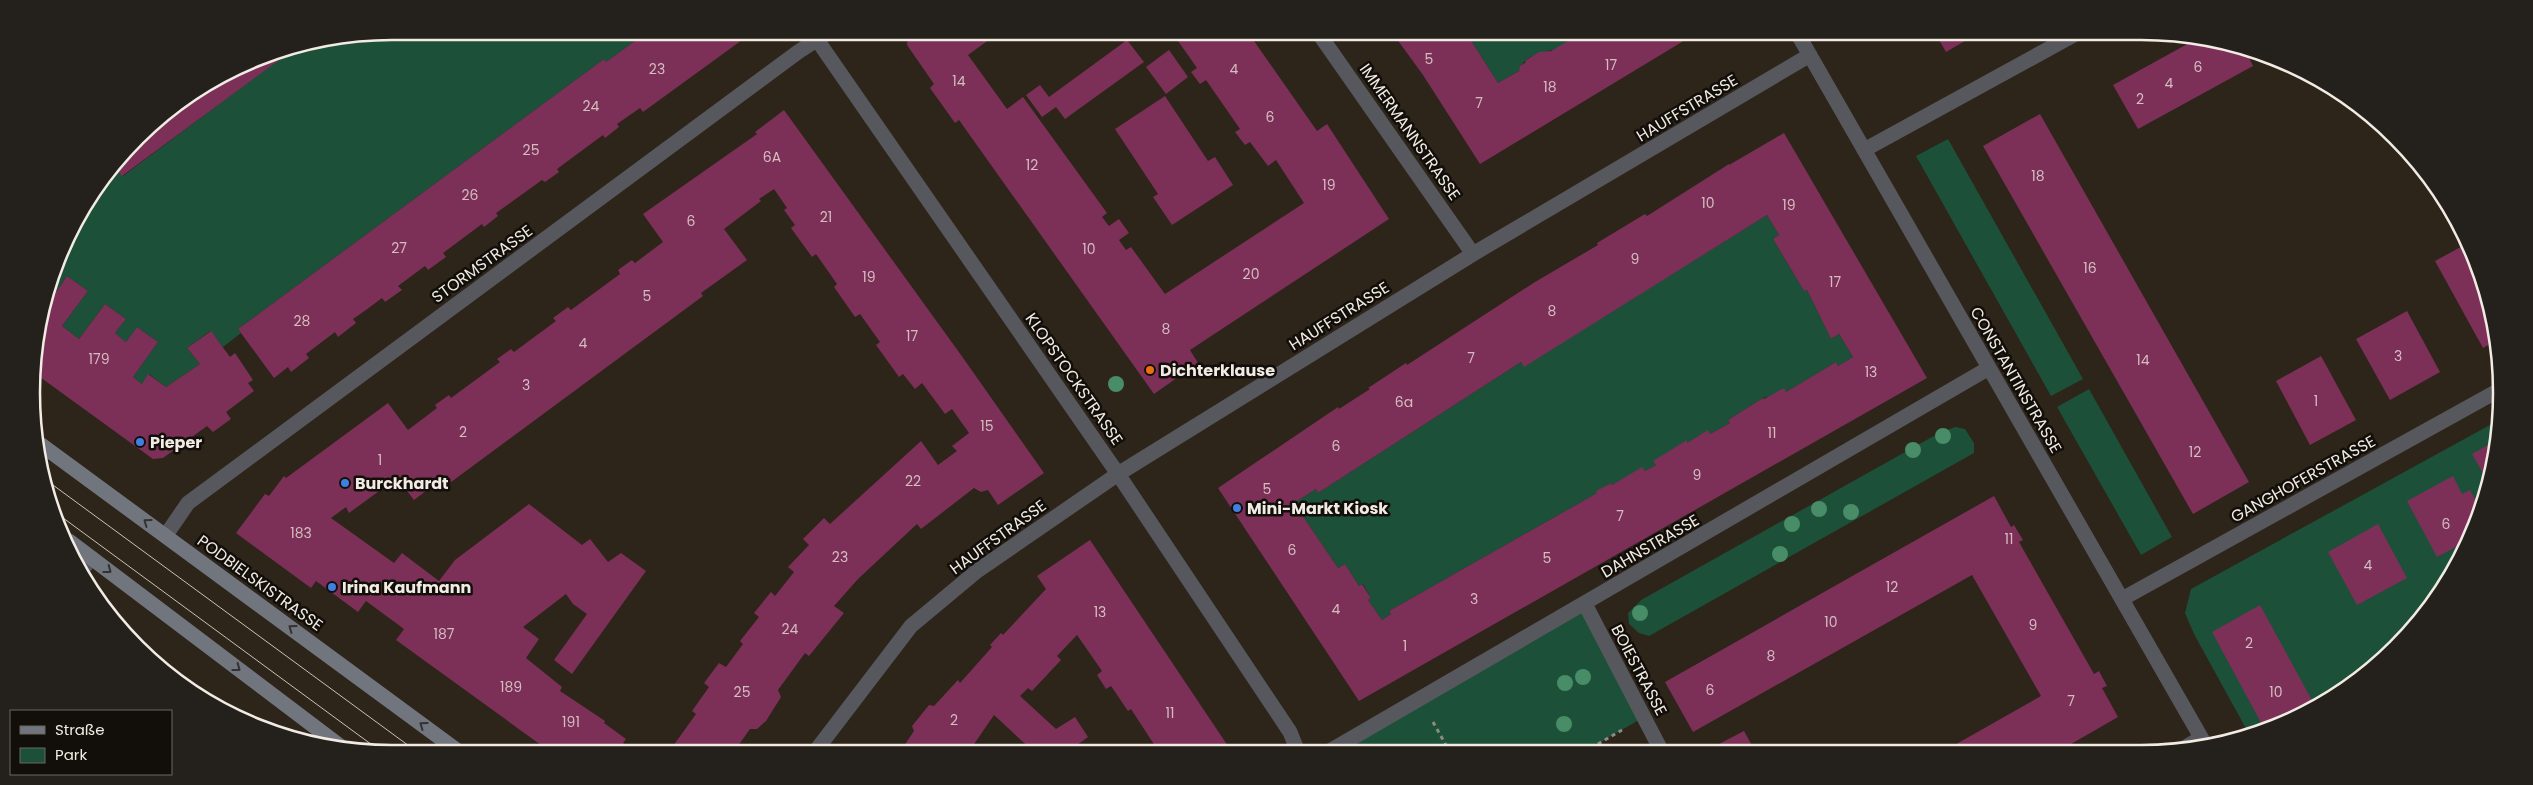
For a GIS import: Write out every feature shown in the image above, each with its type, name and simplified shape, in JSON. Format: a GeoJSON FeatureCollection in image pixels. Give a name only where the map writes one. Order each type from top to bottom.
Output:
{"type":"FeatureCollection","features":[{"type":"Feature","properties":{"kind":"main road","name":"PODBIELSKISTRASSE"},"geometry":{"type":"LineString","coordinates":[[44,447],[450,745]]}},
{"type":"Feature","properties":{"kind":"main road"},"geometry":{"type":"LineString","coordinates":[[75,546],[331,739]]}},
{"type":"Feature","properties":{"kind":"street","name":"STORMSTRASSE"},"geometry":{"type":"LineString","coordinates":[[166,535],[188,502],[809,40]]}},
{"type":"Feature","properties":{"kind":"street","name":"KLOPSTOCKSTRASSE"},"geometry":{"type":"LineString","coordinates":[[817,40],[1118,474],[1290,732],[1295,745]]}},
{"type":"Feature","properties":{"kind":"street","name":"IMMERMANNSTRASSE"},"geometry":{"type":"LineString","coordinates":[[1323,40],[1473,254]]}},
{"type":"Feature","properties":{"kind":"street","name":"CONSTANTINSTRASSE"},"geometry":{"type":"LineString","coordinates":[[1801,40],[2202,739]]}},
{"type":"Feature","properties":{"kind":"street"},"geometry":{"type":"LineString","coordinates":[[1864,150],[2065,40]]}},
{"type":"Feature","properties":{"kind":"street","name":"HAUFFSTRASSE"},"geometry":{"type":"LineString","coordinates":[[820,745],[911,626],[977,571],[1118,474],[1473,254],[1810,55]]}},
{"type":"Feature","properties":{"kind":"street","name":"DAHNSTRASSE"},"geometry":{"type":"LineString","coordinates":[[1340,745],[1989,368]]}},
{"type":"Feature","properties":{"kind":"street","name":"GANGHOFERSTRASSE"},"geometry":{"type":"LineString","coordinates":[[2122,599],[2493,393]]}},
{"type":"Feature","properties":{"kind":"street"},"geometry":{"type":"LineString","coordinates":[[85,566],[91,558]]}},
{"type":"Feature","properties":{"kind":"street","name":"BOIESTRASSE"},"geometry":{"type":"LineString","coordinates":[[1585,604],[1658,745]]}},
{"type":"Feature","properties":{"kind":"path"},"geometry":{"type":"LineString","coordinates":[[1420,699],[1446,745]]}},
{"type":"Feature","properties":{"kind":"path"},"geometry":{"type":"LineString","coordinates":[[1596,745],[1644,717]]}},
{"type":"Feature","properties":{"kind":"green space"},"geometry":{"type":"Polygon","coordinates":[[[392,40],[636,40],[606,62],[604,59],[238,329],[241,333],[223,347],[210,331],[187,348],[200,364],[166,387],[149,374],[142,384],[133,377],[158,342],[137,327],[126,342],[115,333],[126,319],[105,304],[79,339],[62,326],[88,291],[67,276],[57,291],[55,290],[67,258],[87,216],[99,197],[119,171],[123,176],[280,59],[301,52],[346,43],[392,40]]]}},
{"type":"Feature","properties":{"kind":"green space"},"geometry":{"type":"Polygon","coordinates":[[[1471,40],[1570,40],[1555,49],[1537,54],[1528,59],[1519,71],[1498,83],[1471,40]]]}},
{"type":"Feature","properties":{"kind":"green space"},"geometry":{"type":"Polygon","coordinates":[[[1948,139],[2083,379],[2051,396],[1916,156],[1948,139]]]}},
{"type":"Feature","properties":{"kind":"green space"},"geometry":{"type":"Polygon","coordinates":[[[1767,215],[1779,235],[1773,239],[1804,291],[1807,290],[1831,339],[1839,334],[1853,357],[1838,366],[1836,362],[1786,392],[1763,398],[1728,420],[1730,423],[1710,434],[1708,431],[1687,443],[1686,441],[1654,461],[1656,465],[1645,471],[1642,468],[1612,485],[1611,483],[1597,491],[1597,493],[1389,611],[1391,614],[1382,620],[1368,600],[1371,598],[1363,584],[1359,586],[1345,564],[1338,568],[1294,503],[1316,489],[1318,493],[1521,362],[1524,366],[1767,215]]]}},
{"type":"Feature","properties":{"kind":"green space"},"geometry":{"type":"Polygon","coordinates":[[[2089,389],[2172,537],[2141,555],[2057,407],[2089,389]]]}},
{"type":"Feature","properties":{"kind":"green space"},"geometry":{"type":"Polygon","coordinates":[[[2491,424],[2486,461],[2474,506],[2457,548],[2434,588],[2406,625],[2373,658],[2317,698],[2296,709],[2246,729],[2194,634],[2185,613],[2191,589],[2491,424]]]}},
{"type":"Feature","properties":{"kind":"green space"},"geometry":{"type":"Polygon","coordinates":[[[1955,427],[1965,429],[1974,443],[1974,453],[1649,636],[1639,633],[1629,624],[1628,613],[1641,600],[1939,433],[1955,427]]]}},
{"type":"Feature","properties":{"kind":"green space"},"geometry":{"type":"Polygon","coordinates":[[[1585,604],[1644,717],[1596,745],[1340,745],[1585,604]]]}},
{"type":"Feature","properties":{"kind":"building"},"geometry":{"type":"Polygon","coordinates":[[[636,40],[742,40],[643,112],[640,108],[617,124],[619,127],[605,138],[603,135],[557,169],[559,172],[545,182],[542,180],[496,213],[498,216],[484,227],[482,224],[443,253],[446,257],[428,270],[425,266],[398,286],[402,290],[385,302],[382,298],[353,319],[356,323],[338,337],[335,332],[306,354],[309,358],[291,372],[288,367],[274,378],[238,329],[604,59],[606,62],[636,40]]]}},
{"type":"Feature","properties":{"kind":"building"},"geometry":{"type":"Polygon","coordinates":[[[907,40],[989,40],[968,55],[1007,109],[1023,97],[1107,213],[1102,217],[1109,226],[1119,219],[1129,233],[1119,240],[1126,250],[1131,247],[1165,294],[1304,203],[1276,160],[1268,166],[1250,142],[1245,145],[1235,132],[1240,129],[1206,80],[1200,84],[1191,72],[1197,68],[1177,40],[1253,40],[1317,131],[1327,124],[1389,219],[1190,350],[1198,363],[1154,394],[959,120],[955,123],[930,88],[934,84],[907,45],[907,40]]]}},
{"type":"Feature","properties":{"kind":"building"},"geometry":{"type":"Polygon","coordinates":[[[1127,40],[1144,62],[1065,119],[1056,107],[1042,117],[1026,95],[1040,85],[1049,97],[1127,40]]]}},
{"type":"Feature","properties":{"kind":"building"},"geometry":{"type":"Polygon","coordinates":[[[1398,40],[1471,40],[1498,83],[1519,71],[1520,66],[1525,61],[1539,52],[1551,51],[1570,40],[1685,40],[1480,164],[1423,75],[1398,40]]]}},
{"type":"Feature","properties":{"kind":"building"},"geometry":{"type":"Polygon","coordinates":[[[1939,40],[1967,40],[1946,52],[1939,40]]]}},
{"type":"Feature","properties":{"kind":"building"},"geometry":{"type":"Polygon","coordinates":[[[2189,43],[2249,57],[2253,66],[2138,129],[2113,85],[2189,43]]]}},
{"type":"Feature","properties":{"kind":"building"},"geometry":{"type":"Polygon","coordinates":[[[1169,50],[1188,77],[1166,94],[1146,67],[1169,50]]]}},
{"type":"Feature","properties":{"kind":"building"},"geometry":{"type":"Polygon","coordinates":[[[281,58],[122,176],[118,171],[127,160],[160,127],[178,113],[216,87],[237,76],[281,58]]]}},
{"type":"Feature","properties":{"kind":"building"},"geometry":{"type":"Polygon","coordinates":[[[1165,96],[1208,161],[1215,157],[1233,185],[1172,225],[1153,197],[1158,194],[1115,129],[1165,96]]]}},
{"type":"Feature","properties":{"kind":"building"},"geometry":{"type":"Polygon","coordinates":[[[784,110],[1044,473],[998,505],[988,490],[981,492],[974,488],[921,529],[917,524],[858,579],[834,606],[844,613],[809,656],[805,653],[778,690],[781,697],[766,721],[757,729],[750,729],[739,745],[674,745],[696,714],[692,711],[709,687],[704,683],[719,663],[726,667],[743,644],[740,641],[759,617],[754,613],[771,592],[775,596],[794,572],[788,567],[809,545],[803,539],[824,518],[830,524],[921,441],[938,465],[957,451],[952,446],[969,433],[952,409],[945,414],[922,383],[915,389],[903,374],[899,377],[876,345],[880,342],[860,314],[855,317],[834,287],[837,284],[816,254],[812,257],[791,228],[795,225],[784,210],[787,208],[774,189],[759,199],[761,201],[724,229],[747,260],[701,293],[703,296],[447,485],[443,478],[414,500],[397,478],[349,513],[346,507],[331,518],[394,563],[402,553],[439,581],[455,560],[529,504],[582,545],[590,539],[608,562],[621,553],[646,571],[572,674],[554,660],[587,614],[573,604],[566,594],[523,627],[539,639],[526,658],[562,687],[560,691],[605,721],[604,723],[626,739],[623,743],[626,745],[541,745],[396,640],[404,629],[366,601],[358,612],[316,581],[311,588],[236,533],[265,494],[269,496],[284,476],[286,478],[388,403],[408,430],[437,408],[435,405],[449,395],[451,398],[500,362],[497,359],[511,349],[514,352],[556,321],[553,318],[568,307],[571,310],[620,274],[618,270],[632,260],[635,263],[663,242],[643,214],[757,134],[755,132],[784,110]]]}},
{"type":"Feature","properties":{"kind":"building"},"geometry":{"type":"Polygon","coordinates":[[[2040,114],[2249,482],[2193,514],[1983,146],[2040,114]]]}},
{"type":"Feature","properties":{"kind":"building"},"geometry":{"type":"Polygon","coordinates":[[[1784,133],[1927,378],[1359,701],[1218,488],[1338,407],[1339,409],[1370,389],[1368,388],[1406,363],[1407,365],[1535,282],[1598,245],[1597,243],[1645,214],[1647,216],[1784,133]],[[1767,215],[1524,367],[1521,362],[1318,493],[1316,489],[1294,503],[1338,568],[1345,564],[1359,586],[1362,584],[1371,598],[1368,600],[1382,620],[1391,614],[1389,611],[1597,493],[1596,491],[1611,483],[1612,485],[1642,467],[1645,471],[1656,465],[1653,461],[1687,440],[1687,443],[1708,430],[1710,434],[1730,423],[1728,420],[1763,398],[1784,388],[1786,392],[1836,362],[1838,366],[1853,357],[1839,334],[1831,339],[1807,290],[1804,291],[1773,239],[1779,235],[1767,215]]]}},
{"type":"Feature","properties":{"kind":"building"},"geometry":{"type":"Polygon","coordinates":[[[2461,247],[2481,301],[2490,344],[2483,348],[2435,261],[2461,247]]]}},
{"type":"Feature","properties":{"kind":"building"},"geometry":{"type":"Polygon","coordinates":[[[67,276],[88,291],[62,326],[79,339],[105,304],[126,319],[115,333],[126,342],[137,327],[158,342],[133,377],[142,384],[148,374],[166,387],[200,364],[187,348],[211,331],[230,357],[235,353],[253,380],[248,383],[254,391],[226,412],[231,419],[213,432],[207,426],[163,458],[153,459],[41,378],[47,324],[52,301],[55,290],[57,291],[67,276]]]}},
{"type":"Feature","properties":{"kind":"building"},"geometry":{"type":"Polygon","coordinates":[[[2407,311],[2440,372],[2390,400],[2356,339],[2407,311]]]}},
{"type":"Feature","properties":{"kind":"building"},"geometry":{"type":"Polygon","coordinates":[[[2321,356],[2356,420],[2310,445],[2276,381],[2321,356]]]}},
{"type":"Feature","properties":{"kind":"building"},"geometry":{"type":"Polygon","coordinates":[[[2489,444],[2483,474],[2472,454],[2489,444]]]}},
{"type":"Feature","properties":{"kind":"building"},"geometry":{"type":"Polygon","coordinates":[[[2453,476],[2462,494],[2470,490],[2476,500],[2458,546],[2437,557],[2407,501],[2453,476]]]}},
{"type":"Feature","properties":{"kind":"building"},"geometry":{"type":"Polygon","coordinates":[[[1994,496],[2011,527],[2014,525],[2023,540],[2019,542],[2094,674],[2099,671],[2107,686],[2102,688],[2118,717],[2069,745],[1955,745],[2041,696],[1972,575],[1693,732],[1665,682],[1994,496]]]}},
{"type":"Feature","properties":{"kind":"building"},"geometry":{"type":"Polygon","coordinates":[[[2378,524],[2407,578],[2357,605],[2328,552],[2378,524]]]}},
{"type":"Feature","properties":{"kind":"building"},"geometry":{"type":"Polygon","coordinates":[[[1090,540],[1227,745],[1154,745],[1131,709],[1128,711],[1111,686],[1106,689],[1097,675],[1102,671],[1077,635],[1057,656],[1061,660],[1032,691],[1028,688],[1020,696],[1056,729],[1075,717],[1088,737],[1077,745],[1026,745],[994,715],[973,745],[904,745],[914,731],[912,726],[929,705],[934,706],[958,680],[960,683],[992,647],[990,645],[1001,633],[1003,635],[1046,589],[1037,576],[1090,540]]]}},
{"type":"Feature","properties":{"kind":"building"},"geometry":{"type":"Polygon","coordinates":[[[2260,605],[2312,701],[2261,723],[2212,632],[2260,605]]]}},
{"type":"Feature","properties":{"kind":"building"},"geometry":{"type":"Polygon","coordinates":[[[1744,731],[1752,745],[1717,745],[1744,731]]]}},
{"type":"Feature","properties":{"kind":"tram line"},"geometry":{"type":"LineString","coordinates":[[52,484],[408,745]]}},
{"type":"Feature","properties":{"kind":"tram line"},"geometry":{"type":"LineString","coordinates":[[64,518],[371,744]]}},
{"type":"Feature","properties":{"kind":"place","name":"Dichterklause"},"geometry":{"type":"Point","coordinates":[1150,370]}},
{"type":"Feature","properties":{"kind":"place","name":"Pieper"},"geometry":{"type":"Point","coordinates":[140,442]}},
{"type":"Feature","properties":{"kind":"place","name":"Burckhardt"},"geometry":{"type":"Point","coordinates":[345,483]}},
{"type":"Feature","properties":{"kind":"place","name":"Mini-Markt Kiosk"},"geometry":{"type":"Point","coordinates":[1237,508]}},
{"type":"Feature","properties":{"kind":"place","name":"Irina Kaufmann"},"geometry":{"type":"Point","coordinates":[332,587]}}]}
